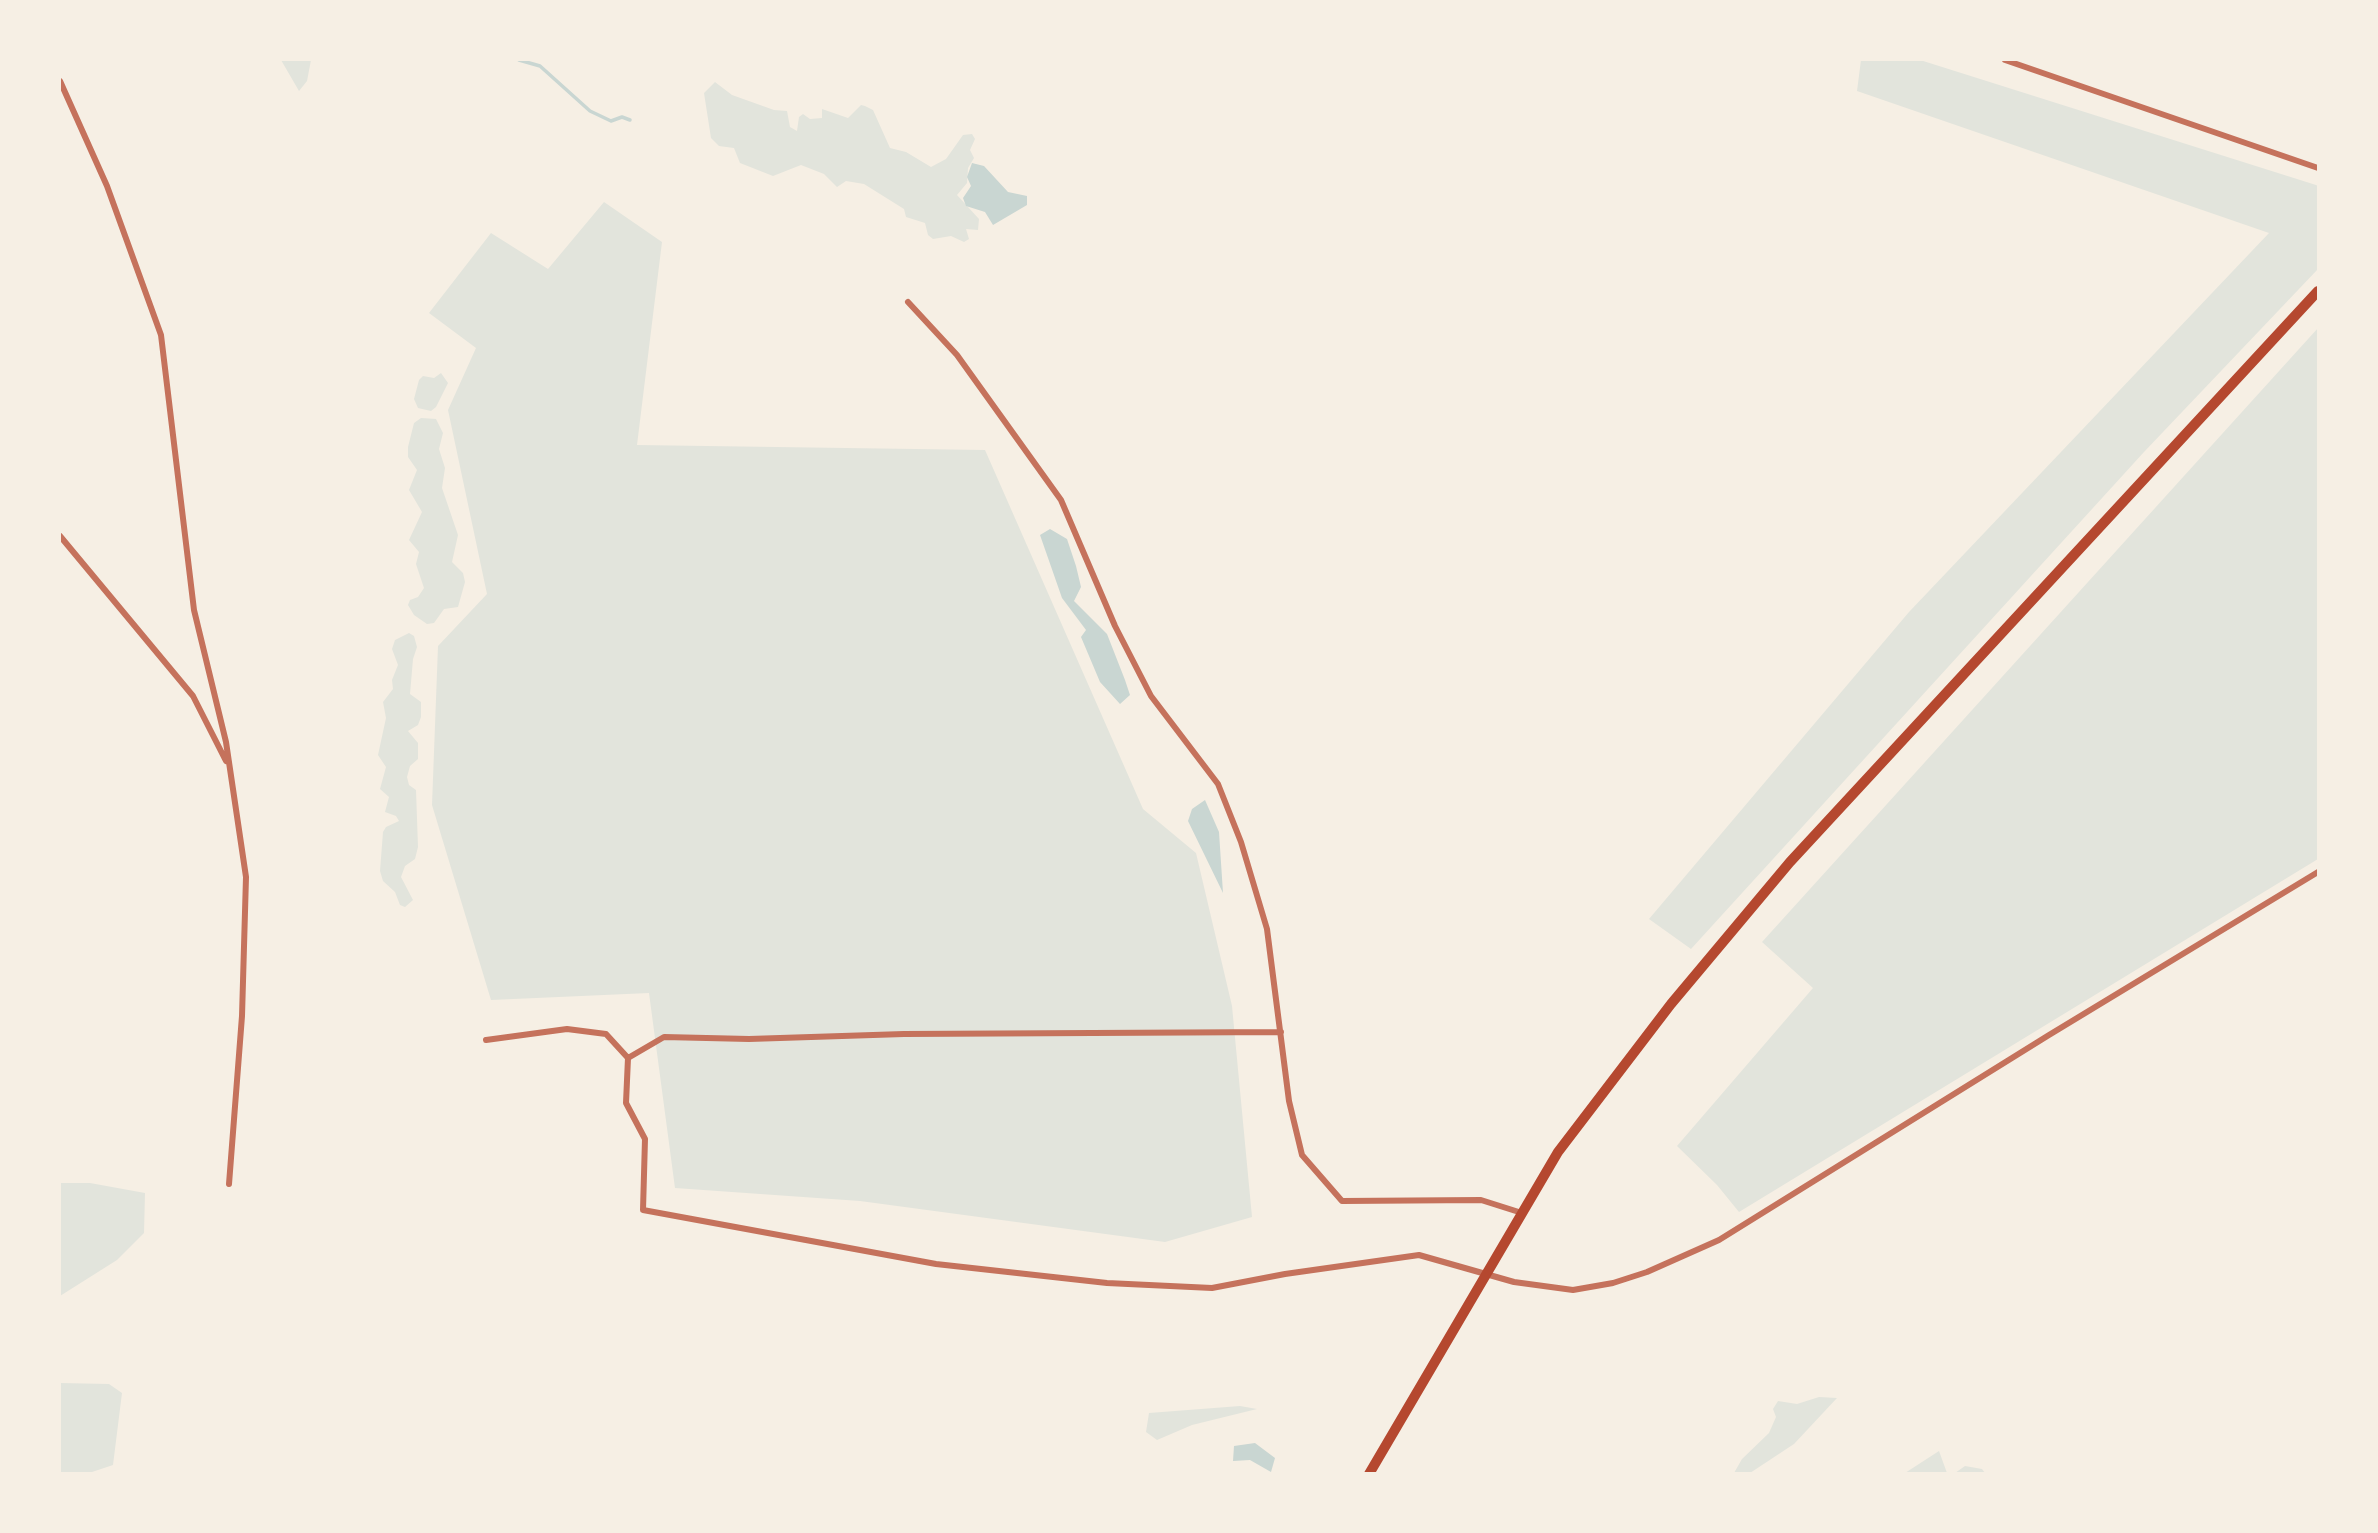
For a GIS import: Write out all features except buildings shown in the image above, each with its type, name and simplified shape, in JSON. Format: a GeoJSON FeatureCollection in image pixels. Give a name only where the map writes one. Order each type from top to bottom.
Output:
{"type":"FeatureCollection","features":[{"type":"Feature","properties":{"kind":"main road"},"geometry":{"type":"LineString","coordinates":[[1369,1474],[1566,1141],[1671,1004],[1790,862],[2319,290]]}},
{"type":"Feature","properties":{"kind":"street"},"geometry":{"type":"LineString","coordinates":[[2005,60],[2319,168]]}},
{"type":"Feature","properties":{"kind":"street"},"geometry":{"type":"LineString","coordinates":[[60,81],[107,186],[161,335],[194,610],[229,768],[246,877],[242,1016],[229,1184]]}},
{"type":"Feature","properties":{"kind":"street"},"geometry":{"type":"LineString","coordinates":[[908,302],[957,355],[1061,500],[1115,625],[1151,696],[1218,784],[1241,842],[1267,929],[1289,1101],[1303,1155],[1342,1201],[1481,1200],[1522,1213]]}},
{"type":"Feature","properties":{"kind":"street"},"geometry":{"type":"LineString","coordinates":[[60,536],[193,696],[229,768]]}},
{"type":"Feature","properties":{"kind":"street"},"geometry":{"type":"LineString","coordinates":[[486,1040],[568,1029],[606,1034],[628,1058],[626,1103],[645,1139],[643,1210],[936,1264],[1107,1283],[1212,1288],[1285,1274],[1419,1255],[1514,1282],[1559,1290],[1592,1288],[1647,1272],[1720,1240],[2049,1035],[2319,872]]}},
{"type":"Feature","properties":{"kind":"street"},"geometry":{"type":"LineString","coordinates":[[628,1058],[664,1037],[748,1040],[904,1034],[1280,1032]]}},
{"type":"Feature","properties":{"kind":"shaded area"},"geometry":{"type":"Polygon","coordinates":[[[281,60],[311,60],[307,81],[299,91],[281,60]]]}},
{"type":"Feature","properties":{"kind":"shaded area"},"geometry":{"type":"Polygon","coordinates":[[[1861,60],[1920,60],[2316,185],[2318,269],[2144,452],[1691,949],[1649,919],[1909,612],[2269,233],[1857,91],[1861,60]]]}},
{"type":"Feature","properties":{"kind":"shaded area"},"geometry":{"type":"Polygon","coordinates":[[[715,82],[732,95],[774,110],[787,111],[790,127],[797,131],[799,117],[803,114],[810,119],[822,118],[822,109],[848,118],[861,105],[865,106],[873,110],[890,148],[906,152],[931,167],[946,159],[963,135],[972,134],[975,139],[970,150],[974,158],[968,168],[967,183],[957,195],[979,219],[978,230],[966,229],[969,239],[964,242],[951,236],[933,239],[928,235],[925,223],[906,217],[904,209],[864,184],[846,181],[837,187],[824,174],[801,165],[773,176],[740,163],[734,148],[719,146],[711,138],[704,93],[715,82]]]}},
{"type":"Feature","properties":{"kind":"shaded area"},"geometry":{"type":"Polygon","coordinates":[[[972,163],[984,166],[1008,192],[1027,196],[1027,205],[993,225],[985,212],[966,206],[963,198],[971,186],[967,177],[972,163]]]}},
{"type":"Feature","properties":{"kind":"shaded area"},"geometry":{"type":"Polygon","coordinates":[[[604,202],[662,242],[637,445],[985,450],[1143,809],[1196,853],[1232,1006],[1252,1217],[1165,1242],[860,1201],[675,1188],[649,993],[491,1000],[432,805],[438,646],[487,594],[448,410],[476,348],[429,313],[491,233],[548,269],[604,202]]]}},
{"type":"Feature","properties":{"kind":"shaded area"},"geometry":{"type":"Polygon","coordinates":[[[2318,328],[2318,859],[1739,1212],[1717,1185],[1677,1146],[1813,988],[1762,942],[2318,328]]]}},
{"type":"Feature","properties":{"kind":"shaded area"},"geometry":{"type":"Polygon","coordinates":[[[441,373],[448,383],[436,407],[431,411],[418,408],[414,399],[419,380],[423,376],[434,378],[441,373]]]}},
{"type":"Feature","properties":{"kind":"shaded area"},"geometry":{"type":"Polygon","coordinates":[[[421,418],[436,419],[443,433],[439,449],[445,468],[442,488],[458,535],[452,562],[463,573],[465,582],[458,607],[444,609],[434,623],[427,624],[414,615],[408,605],[424,588],[416,564],[419,552],[409,540],[422,512],[409,490],[417,470],[408,457],[414,423],[421,418]]]}},
{"type":"Feature","properties":{"kind":"shaded area"},"geometry":{"type":"Polygon","coordinates":[[[1050,529],[1067,539],[1076,566],[1081,587],[1074,601],[1107,634],[1130,695],[1120,704],[1100,682],[1081,637],[1086,630],[1062,598],[1040,535],[1050,529]]]}},
{"type":"Feature","properties":{"kind":"shaded area"},"geometry":{"type":"Polygon","coordinates":[[[409,633],[414,636],[417,647],[413,659],[410,694],[421,702],[421,717],[418,725],[408,731],[418,743],[418,759],[410,766],[407,777],[409,785],[416,790],[418,847],[415,859],[405,866],[401,877],[413,900],[405,907],[400,905],[395,892],[383,881],[380,871],[383,832],[386,827],[399,821],[396,816],[385,812],[389,797],[380,789],[386,767],[378,755],[386,718],[383,702],[393,689],[392,680],[398,665],[392,649],[395,640],[409,633]]]}},
{"type":"Feature","properties":{"kind":"shaded area"},"geometry":{"type":"Polygon","coordinates":[[[1205,800],[1219,832],[1223,893],[1188,821],[1192,809],[1205,800]]]}},
{"type":"Feature","properties":{"kind":"shaded area"},"geometry":{"type":"Polygon","coordinates":[[[60,1183],[90,1183],[145,1193],[144,1233],[117,1260],[60,1296],[60,1183]]]}},
{"type":"Feature","properties":{"kind":"shaded area"},"geometry":{"type":"Polygon","coordinates":[[[60,1383],[109,1384],[122,1393],[113,1465],[89,1473],[60,1473],[60,1383]]]}},
{"type":"Feature","properties":{"kind":"shaded area"},"geometry":{"type":"Polygon","coordinates":[[[1819,1397],[1837,1398],[1794,1444],[1750,1473],[1734,1473],[1742,1459],[1769,1433],[1776,1417],[1773,1409],[1778,1401],[1797,1404],[1819,1397]]]}},
{"type":"Feature","properties":{"kind":"shaded area"},"geometry":{"type":"Polygon","coordinates":[[[1240,1406],[1257,1409],[1192,1425],[1157,1440],[1146,1432],[1149,1413],[1240,1406]]]}},
{"type":"Feature","properties":{"kind":"shaded area"},"geometry":{"type":"Polygon","coordinates":[[[1255,1443],[1275,1458],[1271,1472],[1250,1460],[1233,1461],[1234,1446],[1255,1443]]]}},
{"type":"Feature","properties":{"kind":"shaded area"},"geometry":{"type":"Polygon","coordinates":[[[1939,1451],[1947,1473],[1905,1473],[1939,1451]]]}},
{"type":"Feature","properties":{"kind":"shaded area"},"geometry":{"type":"Polygon","coordinates":[[[1965,1466],[1982,1469],[1985,1473],[1955,1473],[1965,1466]]]}},
{"type":"Feature","properties":{"kind":"waterway"},"geometry":{"type":"LineString","coordinates":[[519,60],[540,66],[590,111],[611,121],[622,117],[630,120]]}}]}
